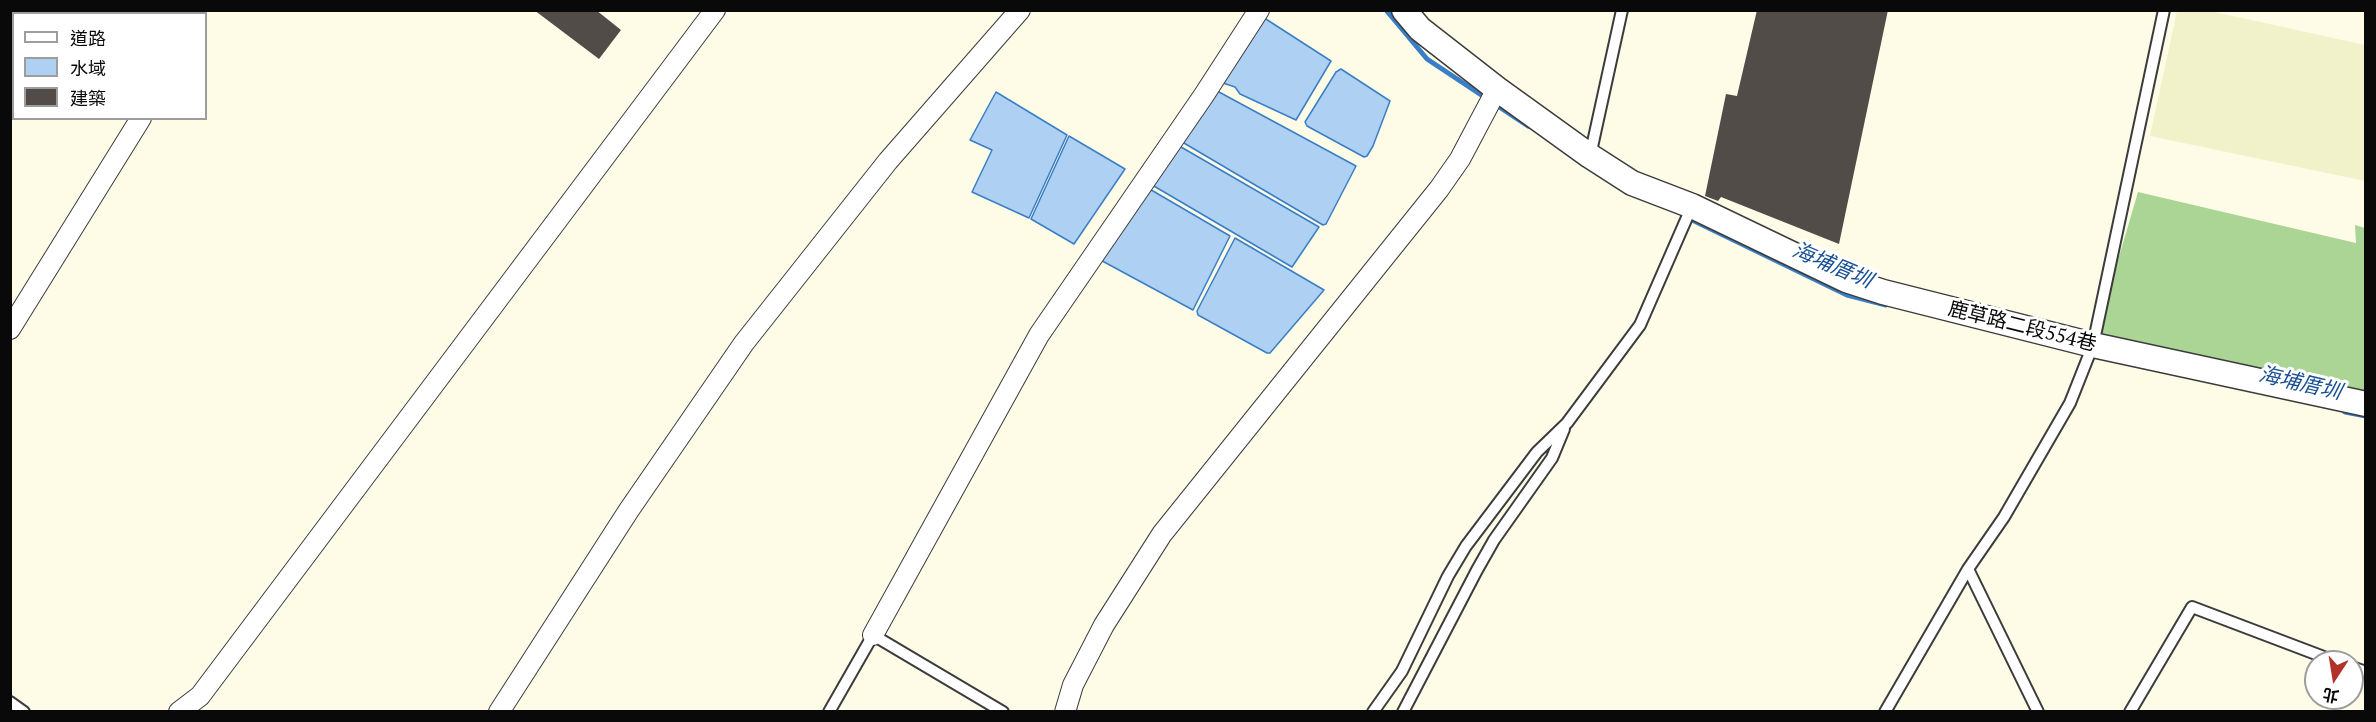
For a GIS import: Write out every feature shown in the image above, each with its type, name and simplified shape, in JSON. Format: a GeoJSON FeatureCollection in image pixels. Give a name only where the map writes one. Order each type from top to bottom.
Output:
{"type":"FeatureCollection","features":[{"type":"Feature","properties":{"kind":"street"},"geometry":{"type":"LineString","coordinates":[[179,711],[200,696],[715,10]]}},
{"type":"Feature","properties":{"kind":"street"},"geometry":{"type":"LineString","coordinates":[[499,711],[629,510],[744,343],[888,161],[1020,10]]}},
{"type":"Feature","properties":{"kind":"street"},"geometry":{"type":"LineString","coordinates":[[873,635],[1039,334],[1204,95],[1258,10]]}},
{"type":"Feature","properties":{"kind":"street","name":"鹿草路二段554巷"},"geometry":{"type":"LineString","coordinates":[[1404,10],[1420,29],[1497,89],[1590,156],[1632,183],[1692,206],[1846,280],[1883,292],[2093,345],[2366,404]]}},
{"type":"Feature","properties":{"kind":"street"},"geometry":{"type":"LineString","coordinates":[[1065,711],[1073,685],[1104,625],[1162,534],[1439,189],[1460,159],[1497,89]]}},
{"type":"Feature","properties":{"kind":"street"},"geometry":{"type":"LineString","coordinates":[[10,329],[140,120]]}},
{"type":"Feature","properties":{"kind":"lane"},"geometry":{"type":"LineString","coordinates":[[1590,156],[1623,10]]}},
{"type":"Feature","properties":{"kind":"lane"},"geometry":{"type":"LineString","coordinates":[[1885,711],[1968,569],[2004,517],[2070,403],[2093,345],[2164,10]]}},
{"type":"Feature","properties":{"kind":"lane"},"geometry":{"type":"LineString","coordinates":[[1373,711],[1402,671],[1448,576],[1466,546],[1537,452],[1567,423],[1640,325],[1692,206]]}},
{"type":"Feature","properties":{"kind":"lane"},"geometry":{"type":"LineString","coordinates":[[1403,711],[1494,540],[1552,458],[1567,423]]}},
{"type":"Feature","properties":{"kind":"lane"},"geometry":{"type":"LineString","coordinates":[[1968,569],[2038,711]]}},
{"type":"Feature","properties":{"kind":"lane"},"geometry":{"type":"LineString","coordinates":[[2130,711],[2192,607],[2305,650]]}},
{"type":"Feature","properties":{"kind":"lane"},"geometry":{"type":"LineString","coordinates":[[829,711],[873,635],[1003,711]]}},
{"type":"Feature","properties":{"kind":"lane"},"geometry":{"type":"LineString","coordinates":[[10,702],[24,711]]}},
{"type":"Feature","properties":{"kind":"green space"},"geometry":{"type":"Polygon","coordinates":[[[2177,11],[2210,11],[2365,45],[2365,181],[2150,136],[2177,11]]]}},
{"type":"Feature","properties":{"kind":"green space"},"geometry":{"type":"Polygon","coordinates":[[[2138,192],[2356,243],[2355,225],[2365,228],[2365,416],[2093,345],[2138,192]]]}},
{"type":"Feature","properties":{"kind":"water"},"geometry":{"type":"Polygon","coordinates":[[[1255,12],[1331,61],[1296,120],[1240,94],[1235,87],[1211,79],[1255,12]]]}},
{"type":"Feature","properties":{"kind":"water"},"geometry":{"type":"Polygon","coordinates":[[[1341,69],[1390,101],[1373,146],[1364,157],[1307,126],[1305,122],[1336,72],[1341,69]]]}},
{"type":"Feature","properties":{"kind":"water"},"geometry":{"type":"Polygon","coordinates":[[[1203,88],[1219,92],[1356,166],[1326,224],[1323,225],[1172,136],[1203,88]]]}},
{"type":"Feature","properties":{"kind":"water"},"geometry":{"type":"Polygon","coordinates":[[[996,92],[1067,135],[1029,218],[972,192],[992,150],[970,140],[996,92]]]}},
{"type":"Feature","properties":{"kind":"water"},"geometry":{"type":"Polygon","coordinates":[[[1069,136],[1125,169],[1074,244],[1031,219],[1069,136]]]}},
{"type":"Feature","properties":{"kind":"water"},"geometry":{"type":"Polygon","coordinates":[[[1169,140],[1319,227],[1292,267],[1147,182],[1169,140]]]}},
{"type":"Feature","properties":{"kind":"water"},"geometry":{"type":"Polygon","coordinates":[[[1141,184],[1230,236],[1193,310],[1093,256],[1141,184]]]}},
{"type":"Feature","properties":{"kind":"water"},"geometry":{"type":"Polygon","coordinates":[[[1235,238],[1324,290],[1270,353],[1198,315],[1197,311],[1235,238]]]}},
{"type":"Feature","properties":{"kind":"building"},"geometry":{"type":"Polygon","coordinates":[[[534,10],[596,10],[621,30],[599,59],[534,10]]]}},
{"type":"Feature","properties":{"kind":"building"},"geometry":{"type":"Polygon","coordinates":[[[1757,10],[1888,10],[1839,244],[1721,197],[1718,201],[1705,196],[1726,94],[1737,96],[1757,10]]]}},
{"type":"Feature","properties":{"kind":"waterway","name":"海埔厝圳"},"geometry":{"type":"LineString","coordinates":[[1386,10],[1427,59],[1528,126]]}},
{"type":"Feature","properties":{"kind":"waterway","name":"海埔厝圳"},"geometry":{"type":"LineString","coordinates":[[1686,217],[1847,295],[1886,305]]}},
{"type":"Feature","properties":{"kind":"waterway","name":"海埔厝圳"},"geometry":{"type":"LineString","coordinates":[[2345,412],[2366,416]]}}]}
